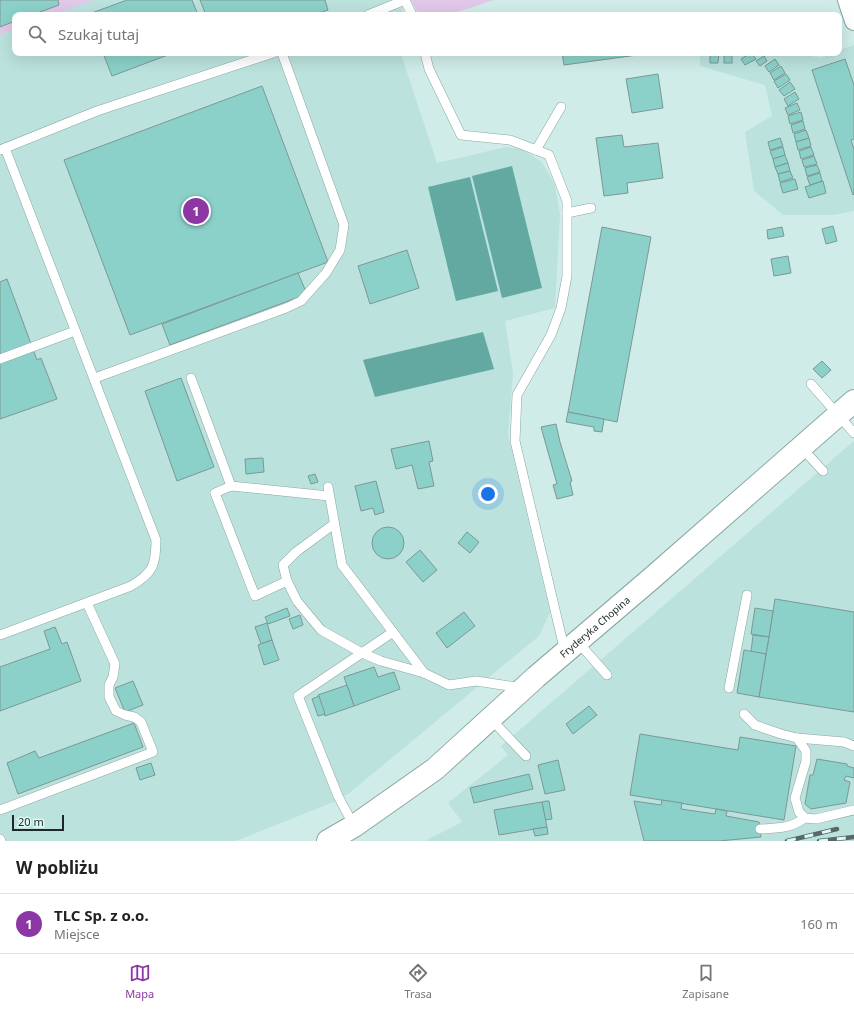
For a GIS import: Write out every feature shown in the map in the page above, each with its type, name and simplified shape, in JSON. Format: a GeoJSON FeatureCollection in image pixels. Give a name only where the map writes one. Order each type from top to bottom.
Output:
{"type":"FeatureCollection","features":[{"type":"Feature","properties":{"kind":"street"},"geometry":{"type":"LineString","coordinates":[[847,0],[854,21]]}},
{"type":"Feature","properties":{"kind":"street","name":"Fryderyka Chopina"},"geometry":{"type":"LineString","coordinates":[[332,840],[435,769],[523,688],[652,578],[846,408]]}},
{"type":"Feature","properties":{"kind":"lane"},"geometry":{"type":"LineString","coordinates":[[375,12],[405,0],[411,12]]}},
{"type":"Feature","properties":{"kind":"lane"},"geometry":{"type":"LineString","coordinates":[[0,635],[131,586],[144,579],[152,568],[156,557],[156,540],[95,378],[2,149],[97,111],[264,56]]}},
{"type":"Feature","properties":{"kind":"lane"},"geometry":{"type":"LineString","coordinates":[[95,378],[286,308],[301,301],[326,274],[337,256],[340,250],[344,225],[283,56]]}},
{"type":"Feature","properties":{"kind":"lane"},"geometry":{"type":"LineString","coordinates":[[426,56],[429,69],[461,135],[510,140],[549,155],[567,201],[567,276],[561,308],[551,336],[517,395],[515,441],[571,646],[606,675]]}},
{"type":"Feature","properties":{"kind":"lane"},"geometry":{"type":"LineString","coordinates":[[536,150],[561,107]]}},
{"type":"Feature","properties":{"kind":"lane"},"geometry":{"type":"LineString","coordinates":[[567,213],[591,208]]}},
{"type":"Feature","properties":{"kind":"lane"},"geometry":{"type":"LineString","coordinates":[[0,359],[75,331]]}},
{"type":"Feature","properties":{"kind":"lane"},"geometry":{"type":"LineString","coordinates":[[190,378],[231,486]]}},
{"type":"Feature","properties":{"kind":"lane"},"geometry":{"type":"LineString","coordinates":[[811,384],[846,408],[854,433]]}},
{"type":"Feature","properties":{"kind":"lane"},"geometry":{"type":"LineString","coordinates":[[801,447],[823,471]]}},
{"type":"Feature","properties":{"kind":"lane"},"geometry":{"type":"LineString","coordinates":[[287,581],[255,596],[215,493],[231,486],[328,492],[342,565],[424,673]]}},
{"type":"Feature","properties":{"kind":"lane"},"geometry":{"type":"LineString","coordinates":[[334,524],[296,552],[283,565],[287,581],[297,601],[321,630],[362,653],[381,661],[424,673],[449,685],[476,681],[523,688]]}},
{"type":"Feature","properties":{"kind":"lane"},"geometry":{"type":"LineString","coordinates":[[729,688],[747,595]]}},
{"type":"Feature","properties":{"kind":"lane"},"geometry":{"type":"LineString","coordinates":[[0,810],[153,752],[141,722],[134,717],[116,711],[108,697],[109,685],[113,677],[115,664],[87,603]]}},
{"type":"Feature","properties":{"kind":"lane"},"geometry":{"type":"LineString","coordinates":[[354,826],[338,796],[298,696],[393,632]]}},
{"type":"Feature","properties":{"kind":"lane"},"geometry":{"type":"LineString","coordinates":[[744,714],[755,725],[797,738],[844,742],[854,746]]}},
{"type":"Feature","properties":{"kind":"lane"},"geometry":{"type":"LineString","coordinates":[[490,718],[526,756]]}},
{"type":"Feature","properties":{"kind":"lane"},"geometry":{"type":"LineString","coordinates":[[797,738],[806,751],[806,761],[795,798],[798,812],[805,818],[816,819],[851,812],[854,810]]}},
{"type":"Feature","properties":{"kind":"lane"},"geometry":{"type":"LineString","coordinates":[[760,829],[783,828],[796,825],[805,818]]}},
{"type":"Feature","properties":{"kind":"shaded area"},"geometry":{"type":"Polygon","coordinates":[[[0,0],[94,0],[61,12],[12,12],[12,30],[0,35],[0,0]]]}},
{"type":"Feature","properties":{"kind":"shaded area"},"geometry":{"type":"Polygon","coordinates":[[[94,0],[398,0],[403,12],[61,12],[94,0]]]}},
{"type":"Feature","properties":{"kind":"shaded area"},"geometry":{"type":"Polygon","coordinates":[[[411,0],[494,0],[457,12],[417,12],[411,0]]]}},
{"type":"Feature","properties":{"kind":"shaded area"},"geometry":{"type":"Polygon","coordinates":[[[12,30],[12,56],[402,56],[437,163],[506,147],[522,149],[542,162],[555,185],[560,215],[555,308],[505,321],[513,373],[508,434],[550,612],[539,636],[348,794],[336,801],[236,841],[0,841],[0,35],[12,30]]]}},
{"type":"Feature","properties":{"kind":"shaded area"},"geometry":{"type":"Polygon","coordinates":[[[854,45],[854,211],[833,215],[783,215],[754,191],[745,132],[772,116],[765,85],[700,66],[700,56],[811,56],[821,58],[826,56],[842,56],[842,49],[854,45]]]}},
{"type":"Feature","properties":{"kind":"shaded area"},"geometry":{"type":"Polygon","coordinates":[[[854,441],[854,841],[425,841],[462,822],[448,803],[508,755],[501,746],[854,441]]]}},
{"type":"Feature","properties":{"kind":"water"},"geometry":{"type":"Polygon","coordinates":[[[512,166],[542,288],[502,298],[472,176],[512,166]]]}},
{"type":"Feature","properties":{"kind":"water"},"geometry":{"type":"Polygon","coordinates":[[[470,177],[498,291],[456,301],[428,187],[470,177]]]}},
{"type":"Feature","properties":{"kind":"water"},"geometry":{"type":"Polygon","coordinates":[[[483,332],[494,369],[375,397],[363,360],[483,332]]]}},
{"type":"Feature","properties":{"kind":"building"},"geometry":{"type":"Polygon","coordinates":[[[0,0],[58,0],[59,5],[40,12],[12,12],[12,22],[0,27],[0,0]]]}},
{"type":"Feature","properties":{"kind":"building"},"geometry":{"type":"Polygon","coordinates":[[[127,0],[192,0],[197,12],[94,12],[127,0]]]}},
{"type":"Feature","properties":{"kind":"building"},"geometry":{"type":"Polygon","coordinates":[[[200,0],[325,0],[328,10],[322,12],[205,12],[200,0]]]}},
{"type":"Feature","properties":{"kind":"building"},"geometry":{"type":"Polygon","coordinates":[[[104,56],[165,56],[112,76],[104,56]]]}},
{"type":"Feature","properties":{"kind":"building"},"geometry":{"type":"Polygon","coordinates":[[[562,56],[630,56],[564,65],[562,56]]]}},
{"type":"Feature","properties":{"kind":"building"},"geometry":{"type":"Polygon","coordinates":[[[710,56],[719,56],[718,63],[710,63],[710,56]]]}},
{"type":"Feature","properties":{"kind":"building"},"geometry":{"type":"Polygon","coordinates":[[[724,56],[732,56],[732,63],[724,63],[724,56]]]}},
{"type":"Feature","properties":{"kind":"building"},"geometry":{"type":"Polygon","coordinates":[[[746,56],[754,56],[756,59],[745,65],[741,59],[746,56]]]}},
{"type":"Feature","properties":{"kind":"building"},"geometry":{"type":"Polygon","coordinates":[[[764,56],[767,61],[760,66],[756,61],[764,56]]]}},
{"type":"Feature","properties":{"kind":"building"},"geometry":{"type":"Polygon","coordinates":[[[775,59],[779,65],[769,72],[765,66],[775,59]]]}},
{"type":"Feature","properties":{"kind":"building"},"geometry":{"type":"Polygon","coordinates":[[[845,59],[854,85],[854,139],[851,140],[854,149],[853,195],[812,70],[845,59]]]}},
{"type":"Feature","properties":{"kind":"building"},"geometry":{"type":"Polygon","coordinates":[[[781,66],[785,73],[774,80],[770,73],[781,66]]]}},
{"type":"Feature","properties":{"kind":"building"},"geometry":{"type":"Polygon","coordinates":[[[658,74],[663,108],[632,113],[626,79],[658,74]]]}},
{"type":"Feature","properties":{"kind":"building"},"geometry":{"type":"Polygon","coordinates":[[[786,74],[790,80],[778,88],[774,81],[786,74]]]}},
{"type":"Feature","properties":{"kind":"building"},"geometry":{"type":"Polygon","coordinates":[[[790,82],[795,89],[784,96],[779,90],[790,82]]]}},
{"type":"Feature","properties":{"kind":"building"},"geometry":{"type":"Polygon","coordinates":[[[262,86],[328,262],[130,335],[64,160],[262,86]]]}},
{"type":"Feature","properties":{"kind":"building"},"geometry":{"type":"Polygon","coordinates":[[[795,92],[799,99],[788,106],[784,99],[795,92]]]}},
{"type":"Feature","properties":{"kind":"building"},"geometry":{"type":"Polygon","coordinates":[[[797,103],[800,110],[788,115],[785,108],[797,103]]]}},
{"type":"Feature","properties":{"kind":"building"},"geometry":{"type":"Polygon","coordinates":[[[801,112],[803,120],[790,124],[788,116],[801,112]]]}},
{"type":"Feature","properties":{"kind":"building"},"geometry":{"type":"Polygon","coordinates":[[[803,121],[805,129],[793,133],[791,125],[803,121]]]}},
{"type":"Feature","properties":{"kind":"building"},"geometry":{"type":"Polygon","coordinates":[[[806,130],[809,138],[796,142],[794,134],[806,130]]]}},
{"type":"Feature","properties":{"kind":"building"},"geometry":{"type":"Polygon","coordinates":[[[622,135],[624,147],[658,143],[663,178],[627,183],[628,193],[604,196],[596,138],[622,135]]]}},
{"type":"Feature","properties":{"kind":"building"},"geometry":{"type":"Polygon","coordinates":[[[780,138],[783,146],[770,150],[768,142],[780,138]]]}},
{"type":"Feature","properties":{"kind":"building"},"geometry":{"type":"Polygon","coordinates":[[[809,138],[811,146],[798,150],[796,142],[809,138]]]}},
{"type":"Feature","properties":{"kind":"building"},"geometry":{"type":"Polygon","coordinates":[[[783,147],[785,155],[773,159],[770,151],[783,147]]]}},
{"type":"Feature","properties":{"kind":"building"},"geometry":{"type":"Polygon","coordinates":[[[811,147],[814,155],[801,159],[799,151],[811,147]]]}},
{"type":"Feature","properties":{"kind":"building"},"geometry":{"type":"Polygon","coordinates":[[[785,155],[788,163],[775,167],[773,159],[785,155]]]}},
{"type":"Feature","properties":{"kind":"building"},"geometry":{"type":"Polygon","coordinates":[[[814,156],[817,164],[804,167],[802,160],[814,156]]]}},
{"type":"Feature","properties":{"kind":"building"},"geometry":{"type":"Polygon","coordinates":[[[788,163],[790,171],[778,174],[775,167],[788,163]]]}},
{"type":"Feature","properties":{"kind":"building"},"geometry":{"type":"Polygon","coordinates":[[[817,165],[820,172],[807,176],[805,168],[817,165]]]}},
{"type":"Feature","properties":{"kind":"building"},"geometry":{"type":"Polygon","coordinates":[[[790,171],[793,178],[780,182],[778,174],[790,171]]]}},
{"type":"Feature","properties":{"kind":"building"},"geometry":{"type":"Polygon","coordinates":[[[820,173],[822,181],[810,185],[807,177],[820,173]]]}},
{"type":"Feature","properties":{"kind":"building"},"geometry":{"type":"Polygon","coordinates":[[[795,179],[798,189],[783,193],[780,183],[795,179]]]}},
{"type":"Feature","properties":{"kind":"building"},"geometry":{"type":"Polygon","coordinates":[[[823,181],[826,193],[809,198],[805,187],[823,181]]]}},
{"type":"Feature","properties":{"kind":"building"},"geometry":{"type":"Polygon","coordinates":[[[833,226],[837,241],[826,244],[822,229],[833,226]]]}},
{"type":"Feature","properties":{"kind":"building"},"geometry":{"type":"Polygon","coordinates":[[[602,227],[651,237],[617,422],[568,412],[602,227]]]}},
{"type":"Feature","properties":{"kind":"building"},"geometry":{"type":"Polygon","coordinates":[[[782,227],[784,236],[768,239],[767,230],[782,227]]]}},
{"type":"Feature","properties":{"kind":"building"},"geometry":{"type":"Polygon","coordinates":[[[407,250],[419,288],[370,304],[358,266],[407,250]]]}},
{"type":"Feature","properties":{"kind":"building"},"geometry":{"type":"Polygon","coordinates":[[[788,256],[791,273],[774,276],[771,259],[788,256]]]}},
{"type":"Feature","properties":{"kind":"building"},"geometry":{"type":"Polygon","coordinates":[[[298,273],[307,294],[170,345],[162,324],[298,273]]]}},
{"type":"Feature","properties":{"kind":"building"},"geometry":{"type":"Polygon","coordinates":[[[7,279],[37,360],[41,358],[57,399],[0,419],[0,282],[7,279]]]}},
{"type":"Feature","properties":{"kind":"building"},"geometry":{"type":"Polygon","coordinates":[[[822,361],[831,370],[822,378],[813,369],[822,361]]]}},
{"type":"Feature","properties":{"kind":"building"},"geometry":{"type":"Polygon","coordinates":[[[181,378],[214,467],[177,481],[145,391],[181,378]]]}},
{"type":"Feature","properties":{"kind":"building"},"geometry":{"type":"Polygon","coordinates":[[[568,412],[604,419],[602,432],[594,431],[594,427],[566,422],[568,412]]]}},
{"type":"Feature","properties":{"kind":"building"},"geometry":{"type":"Polygon","coordinates":[[[556,424],[572,481],[570,482],[573,495],[557,499],[553,485],[557,484],[541,427],[556,424]]]}},
{"type":"Feature","properties":{"kind":"building"},"geometry":{"type":"Polygon","coordinates":[[[429,441],[433,461],[429,462],[434,486],[418,489],[412,465],[396,469],[391,449],[429,441]]]}},
{"type":"Feature","properties":{"kind":"building"},"geometry":{"type":"Polygon","coordinates":[[[263,458],[264,472],[246,474],[245,459],[263,458]]]}},
{"type":"Feature","properties":{"kind":"building"},"geometry":{"type":"Polygon","coordinates":[[[315,474],[318,482],[311,484],[308,476],[315,474]]]}},
{"type":"Feature","properties":{"kind":"building"},"geometry":{"type":"Polygon","coordinates":[[[376,481],[384,512],[375,515],[373,508],[361,511],[355,486],[376,481]]]}},
{"type":"Feature","properties":{"kind":"building"},"geometry":{"type":"Polygon","coordinates":[[[385,527],[391,527],[400,531],[404,543],[400,555],[391,559],[385,559],[376,555],[372,546],[372,540],[376,531],[385,527]]]}},
{"type":"Feature","properties":{"kind":"building"},"geometry":{"type":"Polygon","coordinates":[[[467,532],[479,542],[470,553],[458,543],[467,532]]]}},
{"type":"Feature","properties":{"kind":"building"},"geometry":{"type":"Polygon","coordinates":[[[420,550],[437,570],[423,582],[406,562],[420,550]]]}},
{"type":"Feature","properties":{"kind":"building"},"geometry":{"type":"Polygon","coordinates":[[[775,599],[854,612],[854,712],[759,697],[775,599]]]}},
{"type":"Feature","properties":{"kind":"building"},"geometry":{"type":"Polygon","coordinates":[[[287,608],[290,616],[268,624],[265,617],[287,608]]]}},
{"type":"Feature","properties":{"kind":"building"},"geometry":{"type":"Polygon","coordinates":[[[755,608],[773,611],[769,637],[751,634],[755,608]]]}},
{"type":"Feature","properties":{"kind":"building"},"geometry":{"type":"Polygon","coordinates":[[[464,612],[475,626],[447,648],[436,633],[464,612]]]}},
{"type":"Feature","properties":{"kind":"building"},"geometry":{"type":"Polygon","coordinates":[[[300,615],[303,625],[293,629],[289,619],[300,615]]]}},
{"type":"Feature","properties":{"kind":"building"},"geometry":{"type":"Polygon","coordinates":[[[267,623],[272,640],[261,644],[255,627],[267,623]]]}},
{"type":"Feature","properties":{"kind":"building"},"geometry":{"type":"Polygon","coordinates":[[[55,627],[62,644],[67,642],[81,681],[0,711],[0,667],[50,649],[44,631],[55,627]]]}},
{"type":"Feature","properties":{"kind":"building"},"geometry":{"type":"Polygon","coordinates":[[[753,635],[769,637],[766,654],[751,652],[753,635]]]}},
{"type":"Feature","properties":{"kind":"building"},"geometry":{"type":"Polygon","coordinates":[[[272,640],[279,660],[264,665],[258,645],[272,640]]]}},
{"type":"Feature","properties":{"kind":"building"},"geometry":{"type":"Polygon","coordinates":[[[744,650],[766,654],[759,697],[737,693],[744,650]]]}},
{"type":"Feature","properties":{"kind":"building"},"geometry":{"type":"Polygon","coordinates":[[[374,667],[378,677],[394,672],[400,689],[354,706],[344,677],[374,667]]]}},
{"type":"Feature","properties":{"kind":"building"},"geometry":{"type":"Polygon","coordinates":[[[133,681],[143,705],[125,712],[115,688],[133,681]]]}},
{"type":"Feature","properties":{"kind":"building"},"geometry":{"type":"Polygon","coordinates":[[[347,685],[354,706],[325,716],[318,695],[347,685]]]}},
{"type":"Feature","properties":{"kind":"building"},"geometry":{"type":"Polygon","coordinates":[[[319,696],[325,714],[318,716],[312,699],[319,696]]]}},
{"type":"Feature","properties":{"kind":"building"},"geometry":{"type":"Polygon","coordinates":[[[589,706],[597,715],[573,734],[566,724],[589,706]]]}},
{"type":"Feature","properties":{"kind":"building"},"geometry":{"type":"Polygon","coordinates":[[[134,723],[143,747],[18,794],[7,763],[35,751],[39,758],[134,723]]]}},
{"type":"Feature","properties":{"kind":"building"},"geometry":{"type":"Polygon","coordinates":[[[640,734],[738,750],[740,737],[796,746],[784,820],[630,795],[640,734]]]}},
{"type":"Feature","properties":{"kind":"building"},"geometry":{"type":"Polygon","coordinates":[[[817,759],[847,764],[847,766],[854,768],[854,778],[846,776],[844,780],[850,782],[846,803],[811,809],[805,804],[810,775],[813,775],[817,759]]]}},
{"type":"Feature","properties":{"kind":"building"},"geometry":{"type":"Polygon","coordinates":[[[558,760],[565,790],[545,794],[538,765],[558,760]]]}},
{"type":"Feature","properties":{"kind":"building"},"geometry":{"type":"Polygon","coordinates":[[[151,763],[155,775],[140,780],[136,768],[151,763]]]}},
{"type":"Feature","properties":{"kind":"building"},"geometry":{"type":"Polygon","coordinates":[[[529,774],[533,789],[474,803],[470,788],[529,774]]]}},
{"type":"Feature","properties":{"kind":"building"},"geometry":{"type":"Polygon","coordinates":[[[662,800],[682,803],[681,809],[715,814],[716,809],[727,811],[726,816],[759,822],[761,837],[719,841],[644,841],[634,801],[661,805],[662,800]]]}},
{"type":"Feature","properties":{"kind":"building"},"geometry":{"type":"Polygon","coordinates":[[[549,801],[552,819],[545,820],[542,802],[549,801]]]}},
{"type":"Feature","properties":{"kind":"building"},"geometry":{"type":"Polygon","coordinates":[[[542,802],[547,827],[499,835],[494,810],[542,802]]]}},
{"type":"Feature","properties":{"kind":"building"},"geometry":{"type":"Polygon","coordinates":[[[547,827],[548,834],[535,836],[533,829],[547,827]]]}},
{"type":"Feature","properties":{"kind":"railway"},"geometry":{"type":"LineString","coordinates":[[787,841],[837,829]]}},
{"type":"Feature","properties":{"kind":"railway"},"geometry":{"type":"LineString","coordinates":[[819,841],[854,837]]}},
{"type":"Feature","properties":{"kind":"place","name":"TLC Sp. z o.o."},"geometry":{"type":"Point","coordinates":[196,211]}}]}
